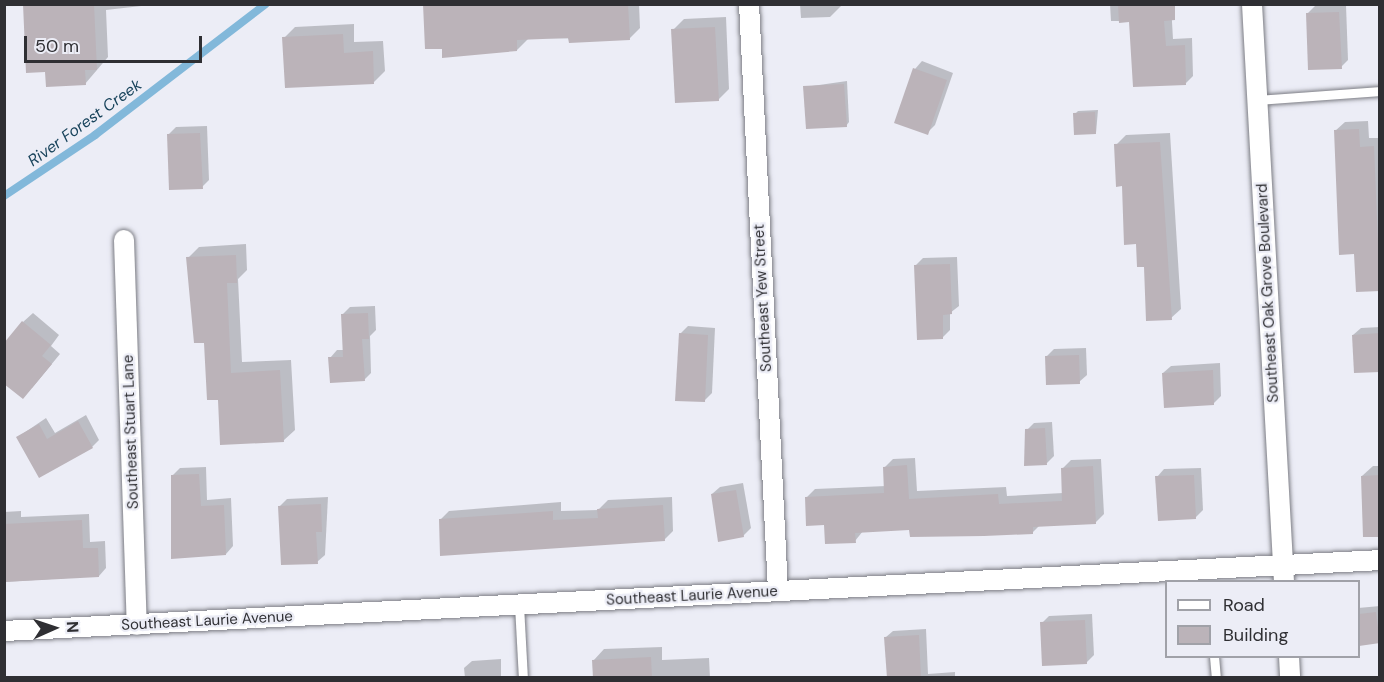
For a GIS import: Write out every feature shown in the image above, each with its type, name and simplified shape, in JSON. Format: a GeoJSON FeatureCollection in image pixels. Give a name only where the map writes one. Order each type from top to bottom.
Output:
{"type":"FeatureCollection","features":[{"type":"Feature","properties":{"kind":"street","name":"Southeast Yew Street"},"geometry":{"type":"LineString","coordinates":[[749,4],[778,591]]}},
{"type":"Feature","properties":{"kind":"street","name":"Southeast Oak Grove Boulevard"},"geometry":{"type":"LineString","coordinates":[[1252,4],[1284,574]]}},
{"type":"Feature","properties":{"kind":"street","name":"Southeast Stuart Lane"},"geometry":{"type":"LineString","coordinates":[[124,240],[137,625]]}},
{"type":"Feature","properties":{"kind":"street","name":"Southeast Laurie Avenue"},"geometry":{"type":"LineString","coordinates":[[4,631],[778,591],[1284,574],[1380,560]]}},
{"type":"Feature","properties":{"kind":"street"},"geometry":{"type":"LineString","coordinates":[[1288,658],[1290,678]]}},
{"type":"Feature","properties":{"kind":"lane"},"geometry":{"type":"LineString","coordinates":[[1257,100],[1380,91]]}},
{"type":"Feature","properties":{"kind":"lane"},"geometry":{"type":"LineString","coordinates":[[519,605],[522,678]]}},
{"type":"Feature","properties":{"kind":"lane"},"geometry":{"type":"LineString","coordinates":[[1214,658],[1215,678]]}},
{"type":"Feature","properties":{"kind":"building"},"geometry":{"type":"Polygon","coordinates":[[[23,4],[94,4],[97,70],[85,70],[86,85],[46,87],[45,72],[26,73],[23,4]]]}},
{"type":"Feature","properties":{"kind":"building"},"geometry":{"type":"Polygon","coordinates":[[[423,4],[628,4],[630,40],[569,43],[568,38],[517,40],[517,51],[442,58],[442,49],[425,49],[423,4]]]}},
{"type":"Feature","properties":{"kind":"building"},"geometry":{"type":"Polygon","coordinates":[[[1118,4],[1175,4],[1175,20],[1164,21],[1166,46],[1185,45],[1186,85],[1133,87],[1129,22],[1119,23],[1118,4]]]}},
{"type":"Feature","properties":{"kind":"building"},"geometry":{"type":"Polygon","coordinates":[[[1339,12],[1342,69],[1308,70],[1306,13],[1339,12]]]}},
{"type":"Feature","properties":{"kind":"building"},"geometry":{"type":"Polygon","coordinates":[[[715,27],[719,101],[675,103],[671,29],[715,27]]]}},
{"type":"Feature","properties":{"kind":"building"},"geometry":{"type":"Polygon","coordinates":[[[343,34],[344,53],[373,51],[374,84],[285,88],[282,37],[343,34]]]}},
{"type":"Feature","properties":{"kind":"building"},"geometry":{"type":"Polygon","coordinates":[[[913,68],[947,80],[928,135],[894,123],[913,68]]]}},
{"type":"Feature","properties":{"kind":"building"},"geometry":{"type":"Polygon","coordinates":[[[844,84],[847,127],[806,129],[803,86],[844,84]]]}},
{"type":"Feature","properties":{"kind":"building"},"geometry":{"type":"Polygon","coordinates":[[[1095,112],[1096,134],[1074,135],[1073,113],[1095,112]]]}},
{"type":"Feature","properties":{"kind":"building"},"geometry":{"type":"Polygon","coordinates":[[[1359,129],[1360,147],[1374,146],[1380,291],[1356,292],[1354,254],[1339,255],[1334,130],[1359,129]]]}},
{"type":"Feature","properties":{"kind":"building"},"geometry":{"type":"Polygon","coordinates":[[[200,133],[203,189],[169,190],[167,134],[200,133]]]}},
{"type":"Feature","properties":{"kind":"building"},"geometry":{"type":"Polygon","coordinates":[[[1160,142],[1172,320],[1146,321],[1144,267],[1137,267],[1136,244],[1124,245],[1122,186],[1116,187],[1114,144],[1160,142]]]}},
{"type":"Feature","properties":{"kind":"building"},"geometry":{"type":"Polygon","coordinates":[[[236,255],[237,283],[227,283],[231,373],[280,370],[284,442],[220,445],[218,400],[207,400],[204,343],[194,343],[186,257],[236,255]]]}},
{"type":"Feature","properties":{"kind":"building"},"geometry":{"type":"Polygon","coordinates":[[[950,264],[952,314],[943,315],[943,339],[917,340],[914,265],[950,264]]]}},
{"type":"Feature","properties":{"kind":"building"},"geometry":{"type":"Polygon","coordinates":[[[368,313],[369,339],[362,339],[365,381],[330,383],[328,357],[343,357],[341,314],[368,313]]]}},
{"type":"Feature","properties":{"kind":"building"},"geometry":{"type":"Polygon","coordinates":[[[22,321],[51,345],[42,356],[52,364],[23,399],[4,384],[4,343],[22,321]]]}},
{"type":"Feature","properties":{"kind":"building"},"geometry":{"type":"Polygon","coordinates":[[[679,333],[708,335],[705,402],[675,401],[679,333]]]}},
{"type":"Feature","properties":{"kind":"building"},"geometry":{"type":"Polygon","coordinates":[[[1380,333],[1380,372],[1354,373],[1352,335],[1380,333]]]}},
{"type":"Feature","properties":{"kind":"building"},"geometry":{"type":"Polygon","coordinates":[[[1079,355],[1080,384],[1046,385],[1045,356],[1079,355]]]}},
{"type":"Feature","properties":{"kind":"building"},"geometry":{"type":"Polygon","coordinates":[[[1213,370],[1214,405],[1164,408],[1162,373],[1213,370]]]}},
{"type":"Feature","properties":{"kind":"building"},"geometry":{"type":"Polygon","coordinates":[[[78,421],[93,448],[39,478],[16,437],[39,424],[47,439],[78,421]]]}},
{"type":"Feature","properties":{"kind":"building"},"geometry":{"type":"Polygon","coordinates":[[[1045,428],[1047,465],[1024,466],[1025,429],[1045,428]]]}},
{"type":"Feature","properties":{"kind":"building"},"geometry":{"type":"Polygon","coordinates":[[[907,465],[909,499],[998,494],[999,504],[1062,501],[1061,468],[1093,466],[1096,524],[1033,527],[1033,534],[984,536],[910,537],[909,530],[855,533],[856,543],[825,544],[824,525],[806,526],[805,497],[884,493],[883,467],[907,465]]]}},
{"type":"Feature","properties":{"kind":"building"},"geometry":{"type":"Polygon","coordinates":[[[199,474],[201,506],[224,505],[226,555],[171,559],[171,475],[199,474]]]}},
{"type":"Feature","properties":{"kind":"building"},"geometry":{"type":"Polygon","coordinates":[[[1194,475],[1196,519],[1158,521],[1155,476],[1194,475]]]}},
{"type":"Feature","properties":{"kind":"building"},"geometry":{"type":"Polygon","coordinates":[[[1380,475],[1380,537],[1363,537],[1361,476],[1380,475]]]}},
{"type":"Feature","properties":{"kind":"building"},"geometry":{"type":"Polygon","coordinates":[[[736,490],[744,537],[718,542],[711,494],[736,490]]]}},
{"type":"Feature","properties":{"kind":"building"},"geometry":{"type":"Polygon","coordinates":[[[321,504],[322,532],[316,532],[318,564],[281,565],[278,506],[321,504]]]}},
{"type":"Feature","properties":{"kind":"building"},"geometry":{"type":"Polygon","coordinates":[[[663,505],[665,541],[440,556],[439,519],[553,511],[553,520],[598,518],[597,509],[663,505]]]}},
{"type":"Feature","properties":{"kind":"building"},"geometry":{"type":"Polygon","coordinates":[[[82,520],[83,548],[98,548],[99,577],[4,582],[4,524],[82,520]]]}},
{"type":"Feature","properties":{"kind":"building"},"geometry":{"type":"Polygon","coordinates":[[[1376,612],[1380,643],[1360,646],[1360,614],[1376,612]]]}},
{"type":"Feature","properties":{"kind":"building"},"geometry":{"type":"Polygon","coordinates":[[[1085,620],[1087,664],[1042,666],[1040,622],[1085,620]]]}},
{"type":"Feature","properties":{"kind":"building"},"geometry":{"type":"Polygon","coordinates":[[[919,635],[921,678],[887,678],[884,637],[919,635]]]}},
{"type":"Feature","properties":{"kind":"building"},"geometry":{"type":"Polygon","coordinates":[[[651,657],[652,678],[593,678],[592,660],[651,657]]]}},
{"type":"Feature","properties":{"kind":"waterway","name":"River Forest Creek"},"geometry":{"type":"LineString","coordinates":[[4,196],[95,135],[266,4]]}}]}
